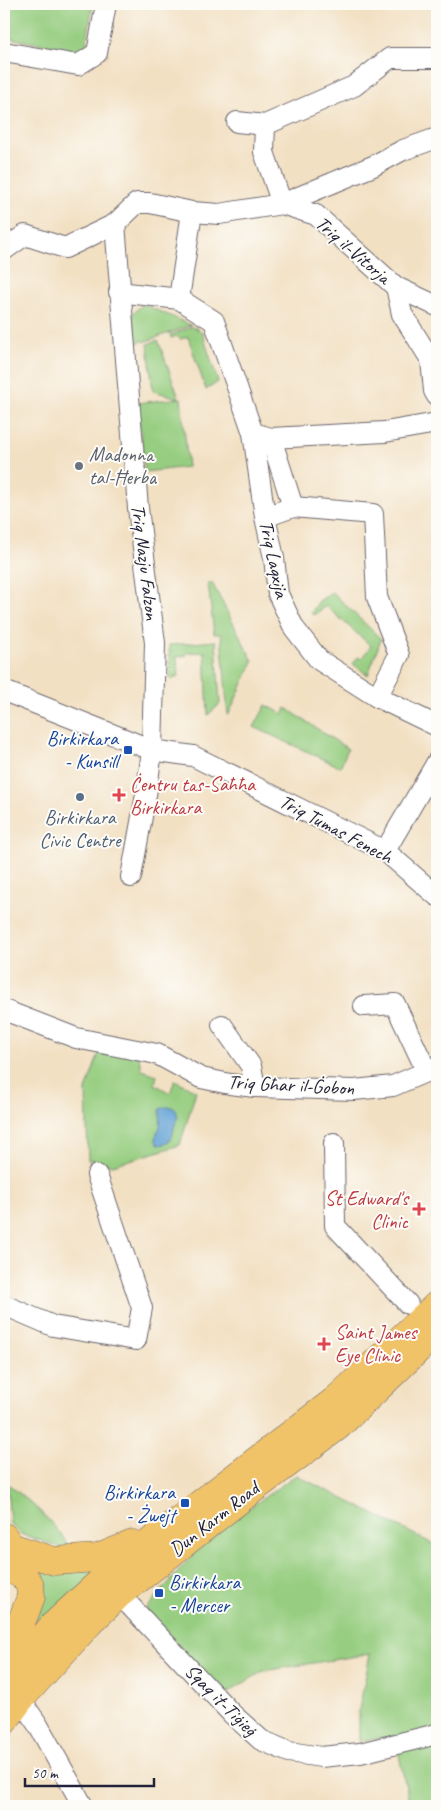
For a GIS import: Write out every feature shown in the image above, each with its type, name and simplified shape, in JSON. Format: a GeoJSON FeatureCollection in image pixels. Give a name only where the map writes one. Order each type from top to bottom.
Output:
{"type":"FeatureCollection","features":[{"type":"Feature","properties":{"kind":"highway","name":"Dun Karm Road"},"geometry":{"type":"LineString","coordinates":[[4,1722],[12,1692],[53,1626],[109,1574],[337,1400],[437,1305]]}},
{"type":"Feature","properties":{"kind":"highway","name":"Dun Karm Road"},"geometry":{"type":"LineString","coordinates":[[12,1692],[119,1594],[249,1492],[338,1426],[437,1331]]}},
{"type":"Feature","properties":{"kind":"highway"},"geometry":{"type":"LineString","coordinates":[[4,1537],[11,1547],[54,1561],[98,1558],[164,1532]]}},
{"type":"Feature","properties":{"kind":"highway"},"geometry":{"type":"LineString","coordinates":[[4,1567],[23,1575],[30,1585],[31,1597],[4,1666]]}},
{"type":"Feature","properties":{"kind":"street"},"geometry":{"type":"LineString","coordinates":[[4,52],[78,65],[97,53],[106,4]]}},
{"type":"Feature","properties":{"kind":"street"},"geometry":{"type":"LineString","coordinates":[[237,122],[265,125],[354,86],[390,58],[437,58]]}},
{"type":"Feature","properties":{"kind":"street"},"geometry":{"type":"LineString","coordinates":[[265,125],[264,152],[282,204]]}},
{"type":"Feature","properties":{"kind":"street"},"geometry":{"type":"LineString","coordinates":[[4,250],[25,235],[65,248],[115,224],[137,203],[150,203],[192,212],[219,214],[282,204],[373,166],[403,150],[437,138]]}},
{"type":"Feature","properties":{"kind":"street","name":"Triq il-Vitorja"},"geometry":{"type":"LineString","coordinates":[[282,204],[316,215],[396,287],[402,314],[431,360],[434,390],[437,396]]}},
{"type":"Feature","properties":{"kind":"street"},"geometry":{"type":"LineString","coordinates":[[179,299],[192,212]]}},
{"type":"Feature","properties":{"kind":"street","name":"Triq Nazju Falzon"},"geometry":{"type":"LineString","coordinates":[[115,224],[119,292],[138,508],[155,643],[152,750],[131,877]]}},
{"type":"Feature","properties":{"kind":"street"},"geometry":{"type":"LineString","coordinates":[[396,287],[437,306]]}},
{"type":"Feature","properties":{"kind":"street","name":"Triq Laqxija"},"geometry":{"type":"LineString","coordinates":[[119,292],[179,299],[214,321],[294,507]]}},
{"type":"Feature","properties":{"kind":"street"},"geometry":{"type":"LineString","coordinates":[[262,436],[385,432],[437,423]]}},
{"type":"Feature","properties":{"kind":"street","name":"Triq Laqxija"},"geometry":{"type":"LineString","coordinates":[[262,436],[265,517],[274,558],[278,594],[294,628],[320,660],[377,697],[437,726]]}},
{"type":"Feature","properties":{"kind":"street"},"geometry":{"type":"LineString","coordinates":[[265,517],[294,507],[373,514],[377,596],[399,654],[377,697]]}},
{"type":"Feature","properties":{"kind":"street","name":"Triq Tumas Fenech"},"geometry":{"type":"LineString","coordinates":[[4,691],[152,750],[193,756],[386,851],[437,896]]}},
{"type":"Feature","properties":{"kind":"street"},"geometry":{"type":"LineString","coordinates":[[386,851],[437,762]]}},
{"type":"Feature","properties":{"kind":"street"},"geometry":{"type":"LineString","coordinates":[[364,1006],[395,1004],[432,1069]]}},
{"type":"Feature","properties":{"kind":"street","name":"Triq Għar il-Ġobon"},"geometry":{"type":"LineString","coordinates":[[4,1010],[76,1038],[157,1054],[201,1078],[230,1084],[255,1087],[364,1089],[393,1086],[432,1069]]}},
{"type":"Feature","properties":{"kind":"street"},"geometry":{"type":"LineString","coordinates":[[222,1025],[251,1066],[255,1087]]}},
{"type":"Feature","properties":{"kind":"street"},"geometry":{"type":"LineString","coordinates":[[334,1143],[335,1226],[408,1304]]}},
{"type":"Feature","properties":{"kind":"street"},"geometry":{"type":"LineString","coordinates":[[4,1304],[53,1326],[136,1340],[142,1308],[97,1175]]}},
{"type":"Feature","properties":{"kind":"street","name":"Sqaq it-Tiġieġ"},"geometry":{"type":"LineString","coordinates":[[119,1594],[232,1714],[261,1740],[289,1752],[321,1757],[360,1753],[437,1734]]}},
{"type":"Feature","properties":{"kind":"street"},"geometry":{"type":"LineString","coordinates":[[12,1692],[48,1741],[83,1806]]}},
{"type":"Feature","properties":{"kind":"green space"},"geometry":{"type":"Polygon","coordinates":[[[4,4],[93,4],[86,46],[82,52],[4,37],[4,4]]]}},
{"type":"Feature","properties":{"kind":"green space"},"geometry":{"type":"Polygon","coordinates":[[[143,304],[191,325],[144,342],[143,340],[134,345],[132,314],[143,304]]]}},
{"type":"Feature","properties":{"kind":"green space"},"geometry":{"type":"Polygon","coordinates":[[[191,327],[202,332],[218,382],[206,390],[188,337],[180,339],[177,336],[171,338],[170,335],[191,327]]]}},
{"type":"Feature","properties":{"kind":"green space"},"geometry":{"type":"Polygon","coordinates":[[[158,340],[179,398],[153,391],[148,344],[158,340]]]}},
{"type":"Feature","properties":{"kind":"green space"},"geometry":{"type":"Polygon","coordinates":[[[181,398],[188,467],[145,472],[137,403],[181,398]]]}},
{"type":"Feature","properties":{"kind":"green space"},"geometry":{"type":"Polygon","coordinates":[[[208,583],[212,583],[253,661],[228,716],[221,634],[214,634],[208,583]]]}},
{"type":"Feature","properties":{"kind":"green space"},"geometry":{"type":"Polygon","coordinates":[[[332,592],[381,639],[368,675],[353,664],[358,657],[361,659],[371,646],[326,606],[314,615],[311,613],[319,601],[332,592]]]}},
{"type":"Feature","properties":{"kind":"green space"},"geometry":{"type":"Polygon","coordinates":[[[216,641],[220,704],[208,715],[205,652],[186,653],[186,656],[177,656],[178,677],[170,679],[169,645],[216,641]]]}},
{"type":"Feature","properties":{"kind":"green space"},"geometry":{"type":"Polygon","coordinates":[[[266,705],[283,714],[286,708],[348,749],[340,767],[254,727],[266,705]]]}},
{"type":"Feature","properties":{"kind":"green space"},"geometry":{"type":"Polygon","coordinates":[[[101,1048],[138,1055],[142,1070],[157,1075],[155,1084],[170,1093],[175,1080],[196,1091],[180,1145],[113,1165],[96,1160],[88,1160],[86,1090],[101,1048]]]}},
{"type":"Feature","properties":{"kind":"green space"},"geometry":{"type":"Polygon","coordinates":[[[296,1475],[437,1546],[437,1806],[410,1806],[395,1737],[359,1741],[359,1710],[370,1654],[263,1671],[223,1696],[146,1609],[196,1551],[238,1516],[296,1475]]]}},
{"type":"Feature","properties":{"kind":"green space"},"geometry":{"type":"Polygon","coordinates":[[[7,1483],[49,1520],[69,1547],[68,1550],[21,1534],[10,1524],[7,1483]]]}},
{"type":"Feature","properties":{"kind":"green space"},"geometry":{"type":"Polygon","coordinates":[[[19,1557],[108,1563],[29,1642],[46,1591],[19,1557]]]}},
{"type":"Feature","properties":{"kind":"water"},"geometry":{"type":"Polygon","coordinates":[[[172,1107],[176,1110],[178,1117],[171,1139],[159,1145],[156,1138],[160,1126],[160,1109],[172,1107]]]}},
{"type":"Feature","properties":{"kind":"place","name":"Madonna tal-Ħerba"},"geometry":{"type":"Point","coordinates":[79,466]}},
{"type":"Feature","properties":{"kind":"place","name":"Birkirkara - Kunsill"},"geometry":{"type":"Point","coordinates":[128,750]}},
{"type":"Feature","properties":{"kind":"place","name":"Ċentru tas-Saħħa Birkirkara"},"geometry":{"type":"Point","coordinates":[119,795]}},
{"type":"Feature","properties":{"kind":"place","name":"Birkirkara Civic Centre"},"geometry":{"type":"Point","coordinates":[80,797]}},
{"type":"Feature","properties":{"kind":"place","name":"St Edward's Clinic"},"geometry":{"type":"Point","coordinates":[419,1209]}},
{"type":"Feature","properties":{"kind":"place","name":"Saint James Eye Clinic"},"geometry":{"type":"Point","coordinates":[324,1344]}},
{"type":"Feature","properties":{"kind":"place","name":"Birkirkara - Żwejt"},"geometry":{"type":"Point","coordinates":[185,1503]}},
{"type":"Feature","properties":{"kind":"place","name":"Birkirkara - Mercer"},"geometry":{"type":"Point","coordinates":[159,1593]}}]}
